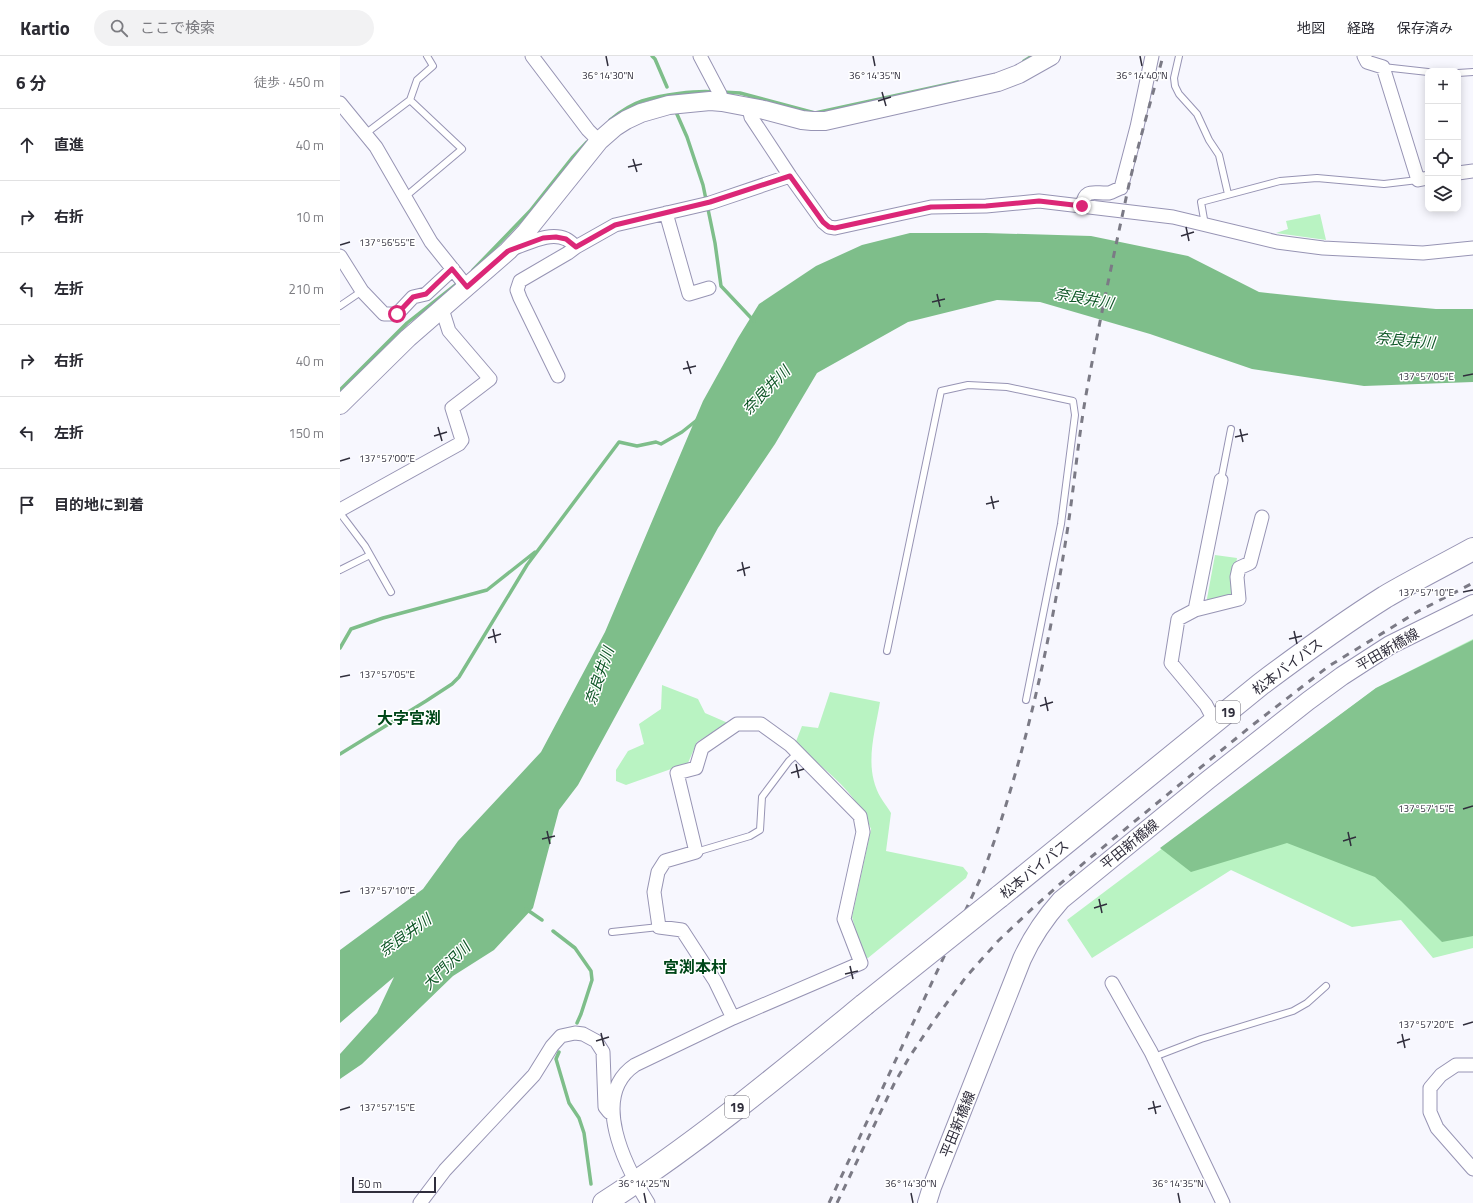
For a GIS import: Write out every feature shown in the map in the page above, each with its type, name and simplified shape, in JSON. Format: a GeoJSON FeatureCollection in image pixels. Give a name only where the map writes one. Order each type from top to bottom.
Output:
{"type":"FeatureCollection","features":[{"type":"Feature","properties":{"kind":"highway","name":"松本バイパス"},"geometry":{"type":"LineString","coordinates":[[604,1203],[636,1183],[683,1149],[777,1076],[1261,684],[1344,624],[1386,596],[1473,549]]}},
{"type":"Feature","properties":{"kind":"street"},"geometry":{"type":"LineString","coordinates":[[532,56],[594,136]]}},
{"type":"Feature","properties":{"kind":"street"},"geometry":{"type":"LineString","coordinates":[[700,56],[719,94]]}},
{"type":"Feature","properties":{"kind":"street"},"geometry":{"type":"LineString","coordinates":[[508,251],[526,232],[594,136],[615,127],[640,113],[719,94],[749,108],[764,110],[812,122],[998,82],[1019,74],[1051,56]]}},
{"type":"Feature","properties":{"kind":"street"},"geometry":{"type":"LineString","coordinates":[[1082,206],[1083,199],[1087,195],[1097,192],[1109,193],[1121,188],[1137,127],[1152,56]]}},
{"type":"Feature","properties":{"kind":"street"},"geometry":{"type":"LineString","coordinates":[[1364,56],[1367,62],[1383,67],[1423,179]]}},
{"type":"Feature","properties":{"kind":"street"},"geometry":{"type":"LineString","coordinates":[[340,103],[376,147],[431,242],[460,278]]}},
{"type":"Feature","properties":{"kind":"street"},"geometry":{"type":"LineString","coordinates":[[749,108],[751,117],[790,176],[823,222],[829,227],[835,228],[931,207],[986,206],[1039,201],[1173,216],[1277,242],[1323,248],[1423,252],[1473,248]]}},
{"type":"Feature","properties":{"kind":"street"},"geometry":{"type":"LineString","coordinates":[[1461,173],[1473,171]]}},
{"type":"Feature","properties":{"kind":"street"},"geometry":{"type":"LineString","coordinates":[[558,376],[520,298],[517,290],[520,281],[615,225],[705,204],[790,176]]}},
{"type":"Feature","properties":{"kind":"street"},"geometry":{"type":"LineString","coordinates":[[666,213],[689,294],[710,288]]}},
{"type":"Feature","properties":{"kind":"street"},"geometry":{"type":"LineString","coordinates":[[340,256],[362,291],[384,314],[397,314],[413,297],[426,294],[460,278],[508,251],[543,238],[556,237],[566,239],[576,247]]}},
{"type":"Feature","properties":{"kind":"street"},"geometry":{"type":"LineString","coordinates":[[340,405],[408,338],[442,309],[460,278]]}},
{"type":"Feature","properties":{"kind":"street"},"geometry":{"type":"LineString","coordinates":[[340,510],[459,444],[462,440],[452,408],[490,379],[449,332],[442,309]]}},
{"type":"Feature","properties":{"kind":"street"},"geometry":{"type":"LineString","coordinates":[[1195,610],[1221,480]]}},
{"type":"Feature","properties":{"kind":"street"},"geometry":{"type":"LineString","coordinates":[[1215,722],[1206,705],[1171,663],[1178,619],[1195,610],[1239,599],[1236,577],[1239,568],[1250,563],[1262,516]]}},
{"type":"Feature","properties":{"kind":"street","name":"平田新橋線"},"geometry":{"type":"LineString","coordinates":[[930,1201],[1022,959],[1030,941],[1061,900],[1208,780],[1342,676],[1390,645],[1473,604]]}},
{"type":"Feature","properties":{"kind":"street"},"geometry":{"type":"LineString","coordinates":[[648,1203],[636,1183],[616,1133],[612,1115],[613,1099],[622,1078],[628,1070],[635,1065],[733,1018],[861,963],[844,919],[863,832],[860,816],[790,745],[761,724],[738,724],[702,748],[696,768],[677,773],[696,852],[665,861],[658,872],[654,892],[659,927],[682,930],[715,981],[733,1018]]}},
{"type":"Feature","properties":{"kind":"street"},"geometry":{"type":"LineString","coordinates":[[1112,983],[1154,1058],[1223,1203]]}},
{"type":"Feature","properties":{"kind":"street"},"geometry":{"type":"LineString","coordinates":[[420,1203],[445,1170],[534,1075],[552,1046],[562,1036],[575,1033],[583,1034],[596,1041],[602,1052],[605,1106],[612,1115]]}},
{"type":"Feature","properties":{"kind":"street"},"geometry":{"type":"LineString","coordinates":[[1473,1065],[1456,1065],[1441,1075],[1430,1088],[1430,1112],[1437,1128],[1473,1169]]}},
{"type":"Feature","properties":{"kind":"lane"},"geometry":{"type":"LineString","coordinates":[[365,134],[410,100],[417,80],[434,66],[428,56]]}},
{"type":"Feature","properties":{"kind":"lane"},"geometry":{"type":"LineString","coordinates":[[1179,56],[1174,78],[1175,86],[1179,94],[1197,114],[1209,140],[1219,155],[1228,194]]}},
{"type":"Feature","properties":{"kind":"lane"},"geometry":{"type":"LineString","coordinates":[[1383,67],[1425,72]]}},
{"type":"Feature","properties":{"kind":"lane"},"geometry":{"type":"LineString","coordinates":[[1461,73],[1473,72]]}},
{"type":"Feature","properties":{"kind":"lane"},"geometry":{"type":"LineString","coordinates":[[405,197],[462,149],[410,100]]}},
{"type":"Feature","properties":{"kind":"lane"},"geometry":{"type":"LineString","coordinates":[[1205,225],[1201,202],[1280,181],[1317,178],[1384,184],[1423,179]]}},
{"type":"Feature","properties":{"kind":"lane"},"geometry":{"type":"LineString","coordinates":[[340,306],[362,291]]}},
{"type":"Feature","properties":{"kind":"lane"},"geometry":{"type":"LineString","coordinates":[[887,651],[941,391],[968,385],[1007,387],[1073,401],[1075,415],[1061,524],[1026,700]]}},
{"type":"Feature","properties":{"kind":"lane"},"geometry":{"type":"LineString","coordinates":[[1221,480],[1231,429]]}},
{"type":"Feature","properties":{"kind":"lane"},"geometry":{"type":"LineString","coordinates":[[340,514],[365,546],[391,592]]}},
{"type":"Feature","properties":{"kind":"lane"},"geometry":{"type":"LineString","coordinates":[[340,570],[370,555]]}},
{"type":"Feature","properties":{"kind":"lane"},"geometry":{"type":"LineString","coordinates":[[696,852],[750,836],[760,830],[762,797],[789,761],[798,754]]}},
{"type":"Feature","properties":{"kind":"lane"},"geometry":{"type":"LineString","coordinates":[[612,932],[659,927]]}},
{"type":"Feature","properties":{"kind":"lane"},"geometry":{"type":"LineString","coordinates":[[1154,1058],[1201,1039],[1293,1011],[1307,1003],[1326,986]]}},
{"type":"Feature","properties":{"kind":"shaded area"},"geometry":{"type":"Polygon","coordinates":[[[1320,214],[1326,240],[1276,233],[1288,229],[1286,221],[1320,214]]]}},
{"type":"Feature","properties":{"kind":"shaded area"},"geometry":{"type":"Polygon","coordinates":[[[1215,555],[1237,558],[1231,596],[1206,604],[1215,555]]]}},
{"type":"Feature","properties":{"kind":"shaded area"},"geometry":{"type":"Polygon","coordinates":[[[1473,639],[1473,948],[1433,958],[1401,920],[1352,927],[1231,870],[1092,958],[1067,920],[1376,688],[1473,639]]]}},
{"type":"Feature","properties":{"kind":"shaded area"},"geometry":{"type":"Polygon","coordinates":[[[1473,640],[1473,936],[1442,942],[1375,877],[1287,843],[1191,872],[1160,848],[1376,688],[1473,640]]]}},
{"type":"Feature","properties":{"kind":"shaded area"},"geometry":{"type":"Polygon","coordinates":[[[662,685],[698,699],[705,713],[728,723],[697,742],[688,763],[626,785],[616,781],[616,770],[628,751],[644,744],[639,724],[661,709],[662,685]]]}},
{"type":"Feature","properties":{"kind":"shaded area"},"geometry":{"type":"Polygon","coordinates":[[[830,692],[880,702],[873,738],[871,763],[876,787],[891,813],[886,851],[963,867],[968,873],[966,878],[868,958],[863,957],[852,917],[871,829],[865,816],[848,792],[828,772],[795,744],[802,726],[818,728],[830,692]]]}},
{"type":"Feature","properties":{"kind":"water"},"geometry":{"type":"Polygon","coordinates":[[[910,233],[986,233],[1091,236],[1188,256],[1259,292],[1436,309],[1473,309],[1473,382],[1364,386],[1252,369],[1150,334],[1040,302],[997,300],[908,322],[817,373],[775,444],[718,528],[578,785],[559,810],[533,908],[494,950],[453,976],[362,1064],[340,1079],[340,1054],[377,1013],[394,977],[340,1023],[340,950],[423,889],[458,841],[541,752],[605,632],[703,401],[759,304],[816,266],[862,245],[910,233]]]}},
{"type":"Feature","properties":{"kind":"waterway"},"geometry":{"type":"LineString","coordinates":[[652,56],[655,59],[667,87]]}},
{"type":"Feature","properties":{"kind":"waterway"},"geometry":{"type":"LineString","coordinates":[[1024,61],[1032,56]]}},
{"type":"Feature","properties":{"kind":"waterway"},"geometry":{"type":"LineString","coordinates":[[722,92],[740,93],[815,113],[958,82]]}},
{"type":"Feature","properties":{"kind":"waterway"},"geometry":{"type":"LineString","coordinates":[[610,120],[629,107],[650,99],[689,92],[716,92]]}},
{"type":"Feature","properties":{"kind":"waterway"},"geometry":{"type":"LineString","coordinates":[[676,112],[687,137],[703,185],[715,243],[721,286],[754,321]]}},
{"type":"Feature","properties":{"kind":"waterway"},"geometry":{"type":"LineString","coordinates":[[473,270],[530,211],[572,158],[587,142]]}},
{"type":"Feature","properties":{"kind":"waterway"},"geometry":{"type":"LineString","coordinates":[[340,390],[407,323],[459,282]]}},
{"type":"Feature","properties":{"kind":"waterway"},"geometry":{"type":"LineString","coordinates":[[340,754],[426,701],[452,684],[459,677],[527,565],[619,442],[637,446],[656,442],[661,444],[682,432],[697,420]]}},
{"type":"Feature","properties":{"kind":"waterway"},"geometry":{"type":"LineString","coordinates":[[340,648],[351,629],[383,618],[487,590],[535,552]]}},
{"type":"Feature","properties":{"kind":"waterway"},"geometry":{"type":"LineString","coordinates":[[526,909],[542,920]]}},
{"type":"Feature","properties":{"kind":"waterway"},"geometry":{"type":"LineString","coordinates":[[553,931],[575,948],[591,971],[592,980],[577,1023]]}},
{"type":"Feature","properties":{"kind":"waterway"},"geometry":{"type":"LineString","coordinates":[[559,1052],[556,1059],[569,1103],[579,1118],[584,1133],[591,1184]]}},
{"type":"Feature","properties":{"kind":"railway"},"geometry":{"type":"LineString","coordinates":[[829,1203],[983,873],[1011,788],[1034,702],[1053,614],[1068,526],[1092,361],[1133,166],[1163,56]]}},
{"type":"Feature","properties":{"kind":"railway"},"geometry":{"type":"LineString","coordinates":[[837,1203],[894,1084],[910,1056],[966,977],[998,941],[1085,862],[1250,727],[1329,666],[1417,612],[1473,583]]}},
{"type":"Feature","properties":{"kind":"district","name":"大字宮渕"},"geometry":{"type":"Point","coordinates":[409,718]}},
{"type":"Feature","properties":{"kind":"district","name":"宮渕本村"},"geometry":{"type":"Point","coordinates":[695,967]}},
{"type":"Feature","properties":{"kind":"route"},"geometry":{"type":"LineString","coordinates":[[397,314],[413,297],[426,294],[452,269],[467,287],[508,251],[543,238],[556,237],[566,239],[576,247],[615,225],[710,202],[790,176],[823,222],[829,227],[835,228],[931,207],[986,206],[1039,201],[1082,206]]}},
{"type":"Feature","properties":{"kind":"water label","name":"奈良井川"},"geometry":{"type":"Point","coordinates":[1084,298]}},
{"type":"Feature","properties":{"kind":"water label","name":"奈良井川"},"geometry":{"type":"Point","coordinates":[1405,340]}},
{"type":"Feature","properties":{"kind":"water label","name":"奈良井川"},"geometry":{"type":"Point","coordinates":[766,390]}},
{"type":"Feature","properties":{"kind":"water label","name":"奈良井川"},"geometry":{"type":"Point","coordinates":[599,676]}},
{"type":"Feature","properties":{"kind":"water label","name":"奈良井川"},"geometry":{"type":"Point","coordinates":[405,935]}},
{"type":"Feature","properties":{"kind":"water label","name":"大門沢川"},"geometry":{"type":"Point","coordinates":[446,966]}}]}
